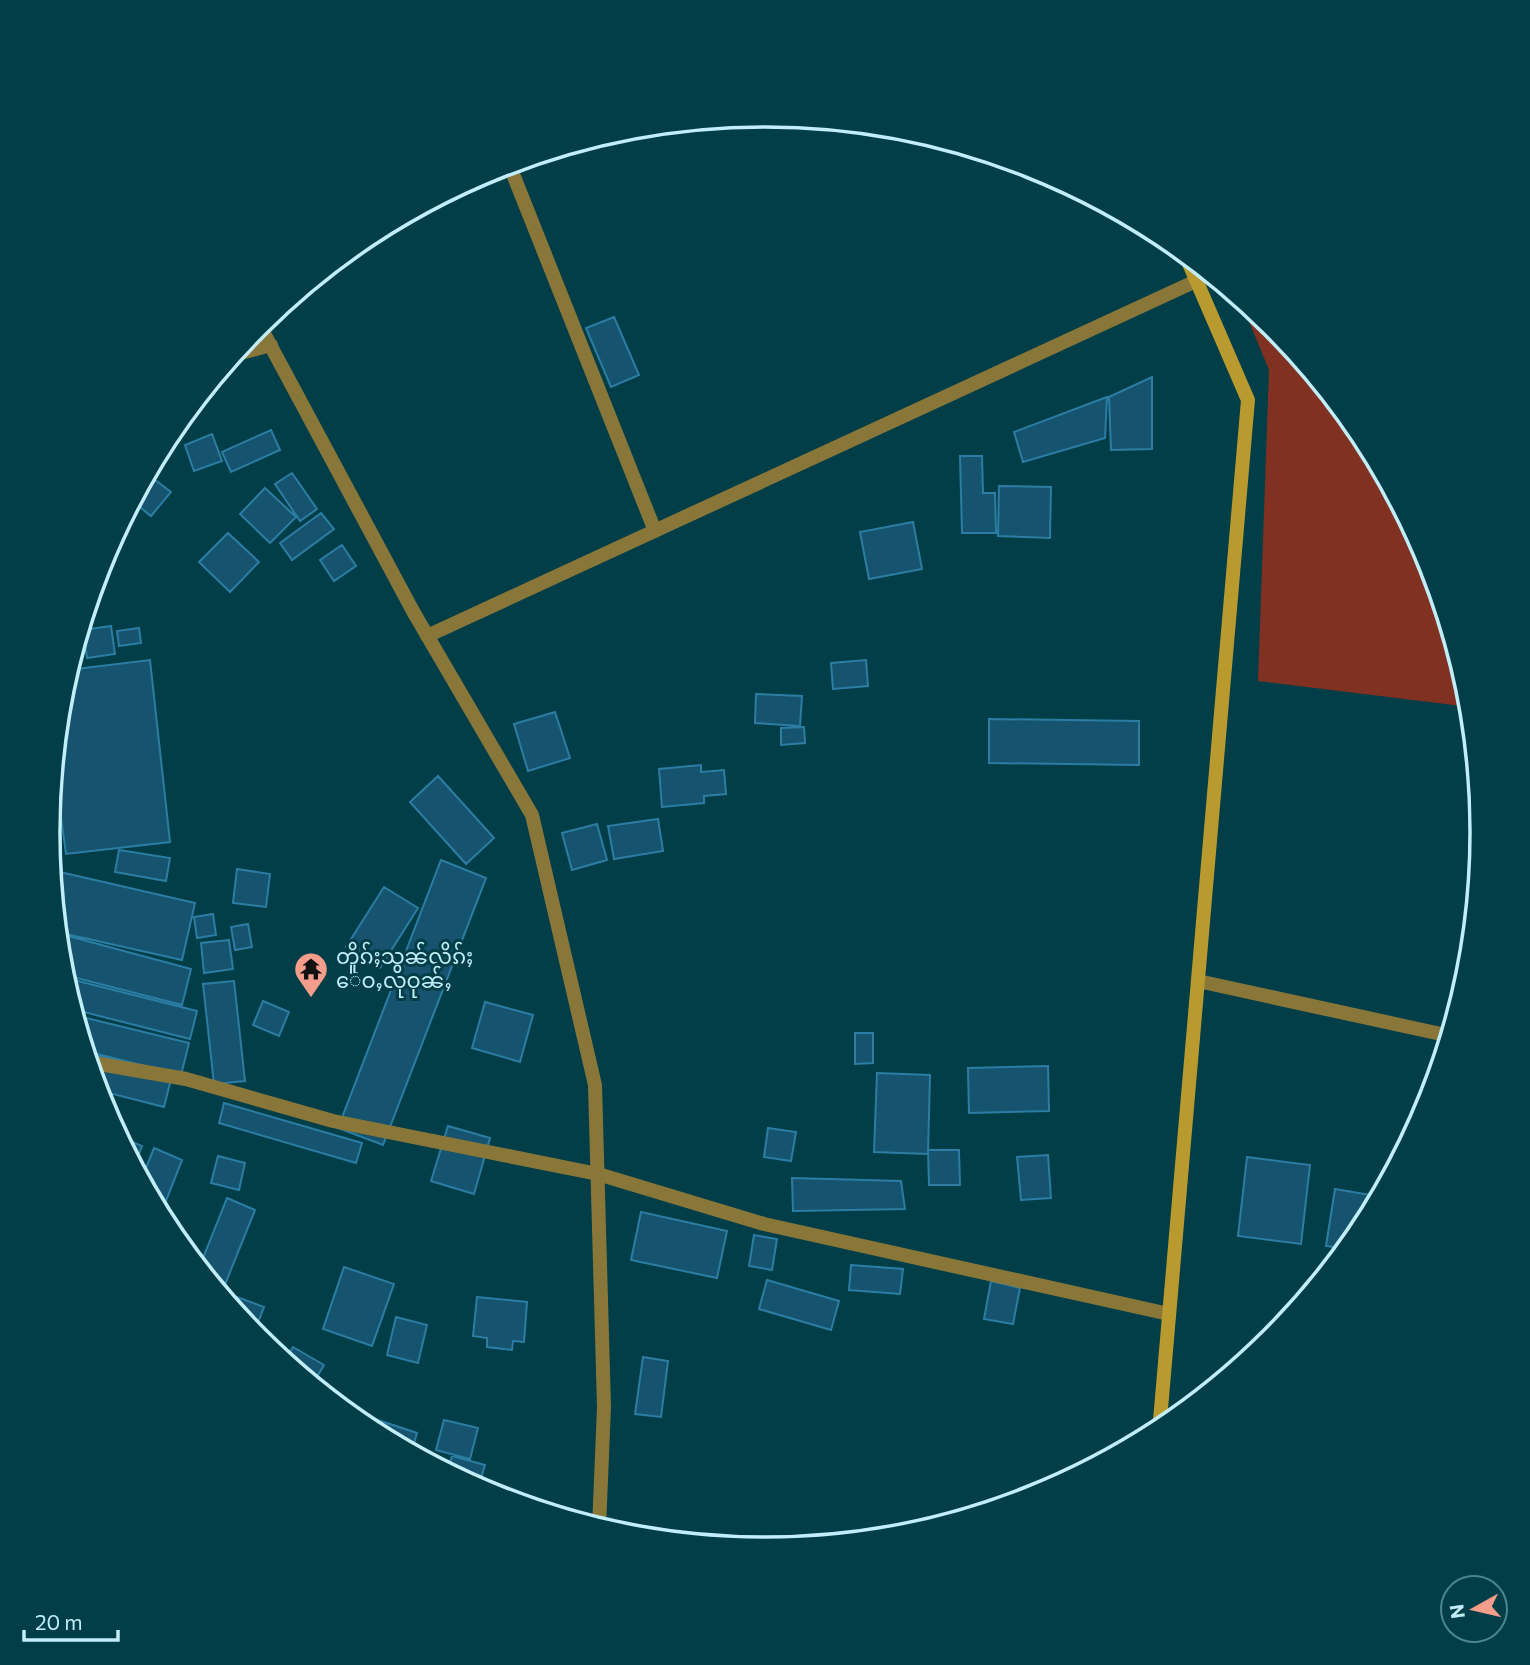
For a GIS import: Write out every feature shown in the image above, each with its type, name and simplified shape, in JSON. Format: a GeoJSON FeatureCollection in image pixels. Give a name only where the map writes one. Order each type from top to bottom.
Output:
{"type":"FeatureCollection","features":[{"type":"Feature","properties":{"kind":"main road"},"geometry":{"type":"LineString","coordinates":[[1160,1417],[1248,400],[1192,272]]}},
{"type":"Feature","properties":{"kind":"street"},"geometry":{"type":"LineString","coordinates":[[517,172],[655,531]]}},
{"type":"Feature","properties":{"kind":"street"},"geometry":{"type":"LineString","coordinates":[[427,636],[1196,281]]}},
{"type":"Feature","properties":{"kind":"street"},"geometry":{"type":"LineString","coordinates":[[265,335],[427,636],[532,815],[596,1085],[604,1407],[599,1518]]}},
{"type":"Feature","properties":{"kind":"street"},"geometry":{"type":"LineString","coordinates":[[251,350],[271,345]]}},
{"type":"Feature","properties":{"kind":"street"},"geometry":{"type":"LineString","coordinates":[[1198,981],[1440,1034]]}},
{"type":"Feature","properties":{"kind":"street"},"geometry":{"type":"LineString","coordinates":[[99,1064],[186,1079],[334,1121],[598,1174],[764,1224],[1169,1314]]}},
{"type":"Feature","properties":{"kind":"shaded area"},"geometry":{"type":"Polygon","coordinates":[[[1248,319],[1295,367],[1325,403],[1352,441],[1398,520],[1433,606],[1459,706],[1258,681],[1269,370],[1248,319]]]}},
{"type":"Feature","properties":{"kind":"building"},"geometry":{"type":"Polygon","coordinates":[[[614,317],[639,375],[611,387],[586,328],[614,317]]]}},
{"type":"Feature","properties":{"kind":"building"},"geometry":{"type":"Polygon","coordinates":[[[1152,377],[1152,449],[1111,450],[1109,397],[1152,377]]]}},
{"type":"Feature","properties":{"kind":"building"},"geometry":{"type":"Polygon","coordinates":[[[1107,397],[1105,438],[1023,462],[1014,432],[1107,397]]]}},
{"type":"Feature","properties":{"kind":"building"},"geometry":{"type":"Polygon","coordinates":[[[271,430],[280,450],[231,472],[222,452],[271,430]]]}},
{"type":"Feature","properties":{"kind":"building"},"geometry":{"type":"Polygon","coordinates":[[[212,434],[222,461],[194,471],[185,445],[212,434]]]}},
{"type":"Feature","properties":{"kind":"building"},"geometry":{"type":"Polygon","coordinates":[[[960,456],[982,456],[983,493],[995,493],[996,533],[962,533],[960,456]]]}},
{"type":"Feature","properties":{"kind":"building"},"geometry":{"type":"Polygon","coordinates":[[[292,473],[317,509],[300,521],[275,484],[292,473]]]}},
{"type":"Feature","properties":{"kind":"building"},"geometry":{"type":"Polygon","coordinates":[[[154,479],[171,492],[151,516],[139,507],[154,479]]]}},
{"type":"Feature","properties":{"kind":"building"},"geometry":{"type":"Polygon","coordinates":[[[999,486],[1051,487],[1050,538],[998,536],[999,486]]]}},
{"type":"Feature","properties":{"kind":"building"},"geometry":{"type":"Polygon","coordinates":[[[265,488],[296,517],[270,543],[240,514],[265,488]]]}},
{"type":"Feature","properties":{"kind":"building"},"geometry":{"type":"Polygon","coordinates":[[[321,513],[334,529],[292,560],[280,543],[321,513]]]}},
{"type":"Feature","properties":{"kind":"building"},"geometry":{"type":"Polygon","coordinates":[[[913,522],[922,569],[869,579],[860,532],[913,522]]]}},
{"type":"Feature","properties":{"kind":"building"},"geometry":{"type":"Polygon","coordinates":[[[228,533],[259,562],[230,592],[199,562],[228,533]]]}},
{"type":"Feature","properties":{"kind":"building"},"geometry":{"type":"Polygon","coordinates":[[[342,545],[356,566],[334,581],[320,560],[342,545]]]}},
{"type":"Feature","properties":{"kind":"building"},"geometry":{"type":"Polygon","coordinates":[[[111,626],[115,654],[87,658],[85,646],[90,629],[111,626]]]}},
{"type":"Feature","properties":{"kind":"building"},"geometry":{"type":"Polygon","coordinates":[[[139,628],[141,643],[119,646],[117,631],[139,628]]]}},
{"type":"Feature","properties":{"kind":"building"},"geometry":{"type":"Polygon","coordinates":[[[150,660],[170,842],[66,854],[60,813],[61,786],[73,695],[79,669],[150,660]]]}},
{"type":"Feature","properties":{"kind":"building"},"geometry":{"type":"Polygon","coordinates":[[[866,660],[868,686],[833,689],[831,663],[866,660]]]}},
{"type":"Feature","properties":{"kind":"building"},"geometry":{"type":"Polygon","coordinates":[[[756,694],[802,696],[800,726],[755,723],[756,694]]]}},
{"type":"Feature","properties":{"kind":"building"},"geometry":{"type":"Polygon","coordinates":[[[555,712],[570,758],[528,771],[514,724],[555,712]]]}},
{"type":"Feature","properties":{"kind":"building"},"geometry":{"type":"Polygon","coordinates":[[[989,719],[1139,721],[1139,765],[989,763],[989,719]]]}},
{"type":"Feature","properties":{"kind":"building"},"geometry":{"type":"Polygon","coordinates":[[[804,727],[805,743],[781,745],[781,728],[804,727]]]}},
{"type":"Feature","properties":{"kind":"building"},"geometry":{"type":"Polygon","coordinates":[[[701,765],[701,772],[724,770],[726,794],[704,796],[704,803],[662,807],[659,769],[701,765]]]}},
{"type":"Feature","properties":{"kind":"building"},"geometry":{"type":"Polygon","coordinates":[[[438,776],[494,838],[466,864],[410,802],[438,776]]]}},
{"type":"Feature","properties":{"kind":"building"},"geometry":{"type":"Polygon","coordinates":[[[658,819],[663,851],[614,859],[608,826],[658,819]]]}},
{"type":"Feature","properties":{"kind":"building"},"geometry":{"type":"Polygon","coordinates":[[[597,824],[607,860],[572,870],[562,833],[597,824]]]}},
{"type":"Feature","properties":{"kind":"building"},"geometry":{"type":"Polygon","coordinates":[[[119,850],[170,858],[166,881],[115,872],[119,850]]]}},
{"type":"Feature","properties":{"kind":"building"},"geometry":{"type":"Polygon","coordinates":[[[441,860],[486,878],[383,1145],[338,1128],[441,860]]]}},
{"type":"Feature","properties":{"kind":"building"},"geometry":{"type":"Polygon","coordinates":[[[237,869],[270,874],[266,907],[233,903],[237,869]]]}},
{"type":"Feature","properties":{"kind":"building"},"geometry":{"type":"Polygon","coordinates":[[[61,872],[195,903],[182,960],[67,934],[61,872]]]}},
{"type":"Feature","properties":{"kind":"building"},"geometry":{"type":"Polygon","coordinates":[[[384,887],[418,908],[380,968],[346,947],[384,887]]]}},
{"type":"Feature","properties":{"kind":"building"},"geometry":{"type":"Polygon","coordinates":[[[213,914],[216,935],[197,938],[194,917],[213,914]]]}},
{"type":"Feature","properties":{"kind":"building"},"geometry":{"type":"Polygon","coordinates":[[[248,924],[252,947],[235,950],[231,927],[248,924]]]}},
{"type":"Feature","properties":{"kind":"building"},"geometry":{"type":"Polygon","coordinates":[[[68,936],[191,969],[182,1005],[75,978],[68,936]]]}},
{"type":"Feature","properties":{"kind":"building"},"geometry":{"type":"Polygon","coordinates":[[[229,940],[233,969],[204,973],[201,943],[229,940]]]}},
{"type":"Feature","properties":{"kind":"building"},"geometry":{"type":"Polygon","coordinates":[[[76,980],[197,1011],[190,1039],[83,1012],[76,980]]]}},
{"type":"Feature","properties":{"kind":"building"},"geometry":{"type":"Polygon","coordinates":[[[234,981],[245,1081],[214,1084],[203,984],[234,981]]]}},
{"type":"Feature","properties":{"kind":"building"},"geometry":{"type":"Polygon","coordinates":[[[263,1001],[289,1012],[279,1036],[253,1025],[263,1001]]]}},
{"type":"Feature","properties":{"kind":"building"},"geometry":{"type":"Polygon","coordinates":[[[485,1002],[533,1015],[520,1062],[472,1048],[485,1002]]]}},
{"type":"Feature","properties":{"kind":"building"},"geometry":{"type":"Polygon","coordinates":[[[85,1018],[189,1043],[181,1075],[95,1054],[85,1018]]]}},
{"type":"Feature","properties":{"kind":"building"},"geometry":{"type":"Polygon","coordinates":[[[855,1033],[873,1033],[873,1063],[855,1064],[855,1033]]]}},
{"type":"Feature","properties":{"kind":"building"},"geometry":{"type":"Polygon","coordinates":[[[96,1056],[172,1075],[164,1107],[110,1093],[96,1056]]]}},
{"type":"Feature","properties":{"kind":"building"},"geometry":{"type":"Polygon","coordinates":[[[1048,1066],[1049,1111],[969,1113],[968,1068],[1048,1066]]]}},
{"type":"Feature","properties":{"kind":"building"},"geometry":{"type":"Polygon","coordinates":[[[877,1073],[930,1075],[928,1154],[874,1152],[877,1073]]]}},
{"type":"Feature","properties":{"kind":"building"},"geometry":{"type":"Polygon","coordinates":[[[224,1103],[362,1143],[356,1163],[219,1123],[224,1103]]]}},
{"type":"Feature","properties":{"kind":"building"},"geometry":{"type":"Polygon","coordinates":[[[448,1126],[490,1138],[474,1194],[431,1181],[448,1126]]]}},
{"type":"Feature","properties":{"kind":"building"},"geometry":{"type":"Polygon","coordinates":[[[768,1128],[796,1132],[791,1161],[764,1157],[768,1128]]]}},
{"type":"Feature","properties":{"kind":"building"},"geometry":{"type":"Polygon","coordinates":[[[130,1141],[142,1146],[138,1156],[130,1141]]]}},
{"type":"Feature","properties":{"kind":"building"},"geometry":{"type":"Polygon","coordinates":[[[154,1148],[182,1160],[165,1203],[154,1185],[145,1169],[154,1148]]]}},
{"type":"Feature","properties":{"kind":"building"},"geometry":{"type":"Polygon","coordinates":[[[928,1150],[959,1150],[960,1185],[929,1185],[928,1150]]]}},
{"type":"Feature","properties":{"kind":"building"},"geometry":{"type":"Polygon","coordinates":[[[1048,1155],[1051,1198],[1021,1200],[1017,1157],[1048,1155]]]}},
{"type":"Feature","properties":{"kind":"building"},"geometry":{"type":"Polygon","coordinates":[[[218,1156],[245,1163],[239,1190],[211,1183],[218,1156]]]}},
{"type":"Feature","properties":{"kind":"building"},"geometry":{"type":"Polygon","coordinates":[[[1247,1157],[1310,1165],[1301,1244],[1238,1236],[1247,1157]]]}},
{"type":"Feature","properties":{"kind":"building"},"geometry":{"type":"Polygon","coordinates":[[[792,1178],[901,1181],[905,1209],[793,1211],[792,1178]]]}},
{"type":"Feature","properties":{"kind":"building"},"geometry":{"type":"Polygon","coordinates":[[[1335,1189],[1370,1195],[1335,1247],[1326,1246],[1335,1189]]]}},
{"type":"Feature","properties":{"kind":"building"},"geometry":{"type":"Polygon","coordinates":[[[227,1198],[255,1210],[225,1286],[203,1259],[227,1198]]]}},
{"type":"Feature","properties":{"kind":"building"},"geometry":{"type":"Polygon","coordinates":[[[641,1212],[727,1231],[717,1278],[631,1260],[641,1212]]]}},
{"type":"Feature","properties":{"kind":"building"},"geometry":{"type":"Polygon","coordinates":[[[754,1235],[777,1239],[772,1270],[749,1266],[754,1235]]]}},
{"type":"Feature","properties":{"kind":"building"},"geometry":{"type":"Polygon","coordinates":[[[851,1265],[903,1269],[900,1294],[849,1290],[851,1265]]]}},
{"type":"Feature","properties":{"kind":"building"},"geometry":{"type":"Polygon","coordinates":[[[344,1267],[394,1284],[372,1346],[323,1329],[344,1267]]]}},
{"type":"Feature","properties":{"kind":"building"},"geometry":{"type":"Polygon","coordinates":[[[767,1280],[839,1301],[831,1330],[759,1309],[767,1280]]]}},
{"type":"Feature","properties":{"kind":"building"},"geometry":{"type":"Polygon","coordinates":[[[991,1281],[1020,1288],[1013,1324],[984,1319],[991,1281]]]}},
{"type":"Feature","properties":{"kind":"building"},"geometry":{"type":"Polygon","coordinates":[[[233,1296],[264,1307],[258,1322],[233,1296]]]}},
{"type":"Feature","properties":{"kind":"building"},"geometry":{"type":"Polygon","coordinates":[[[477,1297],[527,1302],[524,1342],[513,1341],[512,1350],[487,1347],[487,1338],[473,1336],[477,1297]]]}},
{"type":"Feature","properties":{"kind":"building"},"geometry":{"type":"Polygon","coordinates":[[[396,1317],[427,1325],[418,1363],[387,1355],[396,1317]]]}},
{"type":"Feature","properties":{"kind":"building"},"geometry":{"type":"Polygon","coordinates":[[[293,1347],[324,1365],[317,1377],[289,1353],[293,1347]]]}},
{"type":"Feature","properties":{"kind":"building"},"geometry":{"type":"Polygon","coordinates":[[[643,1357],[668,1361],[661,1417],[635,1414],[643,1357]]]}},
{"type":"Feature","properties":{"kind":"building"},"geometry":{"type":"Polygon","coordinates":[[[372,1418],[417,1433],[414,1444],[412,1443],[372,1418]]]}},
{"type":"Feature","properties":{"kind":"building"},"geometry":{"type":"Polygon","coordinates":[[[444,1420],[478,1428],[470,1459],[436,1450],[444,1420]]]}},
{"type":"Feature","properties":{"kind":"building"},"geometry":{"type":"Polygon","coordinates":[[[452,1456],[485,1465],[481,1478],[450,1463],[452,1456]]]}},
{"type":"Feature","properties":{"kind":"place","name":"တိူၵ်ႈသွၼ်လိၵ်ႈ ေဝႇလုဝုၼ်ႇ"},"geometry":{"type":"Point","coordinates":[311,999]}}]}
